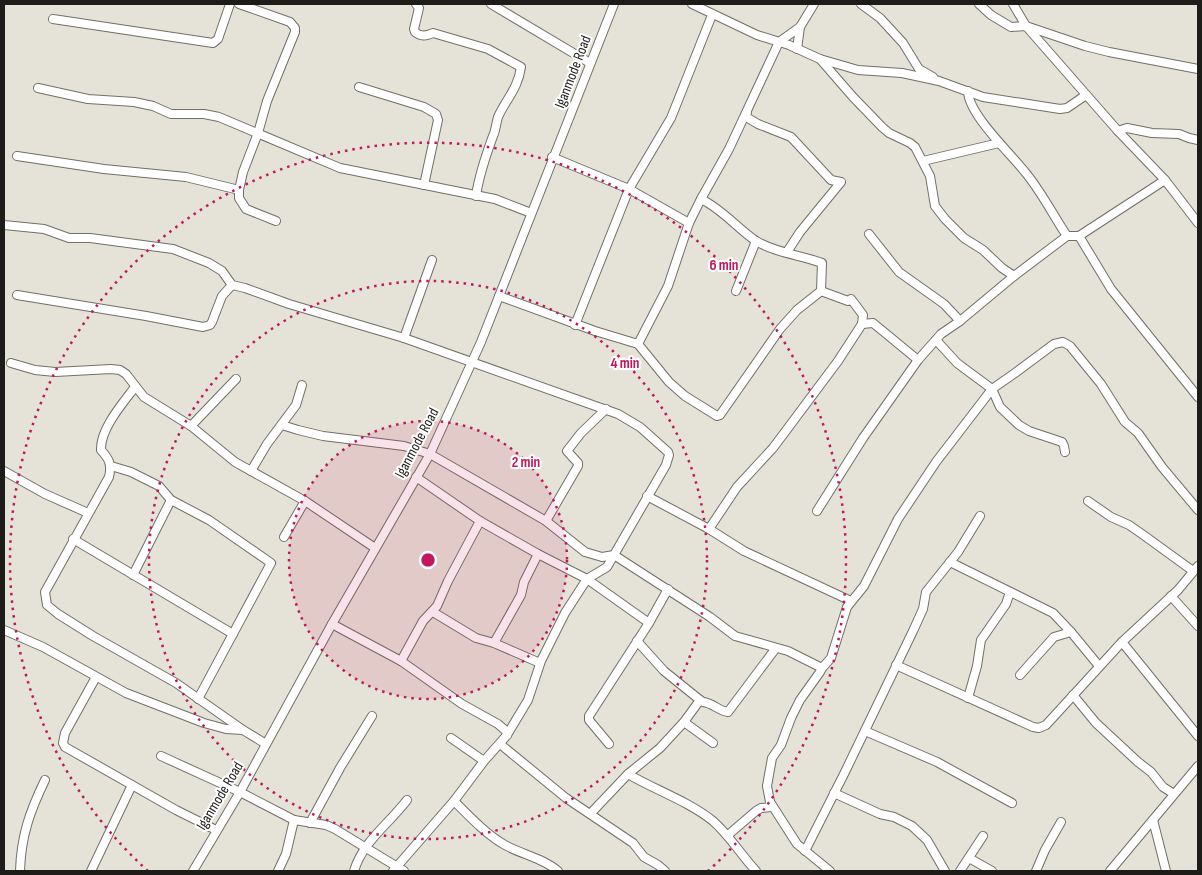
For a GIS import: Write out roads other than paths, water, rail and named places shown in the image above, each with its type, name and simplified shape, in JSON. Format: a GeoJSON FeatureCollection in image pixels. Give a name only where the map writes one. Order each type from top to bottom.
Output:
{"type":"FeatureCollection","features":[{"type":"Feature","properties":{"kind":"street"},"geometry":{"type":"LineString","coordinates":[[53,19],[213,44],[218,39],[229,4]]}},
{"type":"Feature","properties":{"kind":"street"},"geometry":{"type":"LineString","coordinates":[[239,4],[290,22],[295,28],[267,100],[239,190],[239,198],[246,209],[276,221]]}},
{"type":"Feature","properties":{"kind":"street"},"geometry":{"type":"LineString","coordinates":[[416,4],[419,8],[414,29],[418,35],[424,36],[433,33],[488,49],[521,67],[520,76],[498,119],[482,169],[476,196]]}},
{"type":"Feature","properties":{"kind":"street"},"geometry":{"type":"LineString","coordinates":[[491,4],[590,63]]}},
{"type":"Feature","properties":{"kind":"street","name":"Iganmode Road"},"geometry":{"type":"LineString","coordinates":[[193,871],[240,792],[332,624],[430,454],[472,362],[499,296],[552,157],[571,117],[614,4]]}},
{"type":"Feature","properties":{"kind":"street"},"geometry":{"type":"LineString","coordinates":[[638,344],[668,286],[689,223],[729,149],[779,42],[800,27],[814,4]]}},
{"type":"Feature","properties":{"kind":"street"},"geometry":{"type":"LineString","coordinates":[[861,4],[880,18],[897,37],[919,69],[968,92],[983,97],[1060,108],[1067,108],[1086,95]]}},
{"type":"Feature","properties":{"kind":"street"},"geometry":{"type":"LineString","coordinates":[[979,4],[991,15],[1011,27],[1026,26],[1084,46],[1198,69]]}},
{"type":"Feature","properties":{"kind":"street"},"geometry":{"type":"LineString","coordinates":[[1013,4],[1026,26],[1118,131],[1165,180],[1198,223]]}},
{"type":"Feature","properties":{"kind":"street"},"geometry":{"type":"LineString","coordinates":[[695,5],[712,15],[757,35],[789,44],[820,59],[858,70],[909,74],[939,80]]}},
{"type":"Feature","properties":{"kind":"street"},"geometry":{"type":"LineString","coordinates":[[575,324],[629,189],[671,118],[712,15]]}},
{"type":"Feature","properties":{"kind":"street"},"geometry":{"type":"LineString","coordinates":[[797,49],[800,27]]}},
{"type":"Feature","properties":{"kind":"street"},"geometry":{"type":"LineString","coordinates":[[820,59],[852,97],[876,121],[889,133],[910,143],[923,161],[933,184],[935,206],[945,219],[964,238],[983,250],[1002,268],[1014,276]]}},
{"type":"Feature","properties":{"kind":"street"},"geometry":{"type":"LineString","coordinates":[[359,87],[424,107],[436,114],[438,120],[424,185]]}},
{"type":"Feature","properties":{"kind":"street"},"geometry":{"type":"LineString","coordinates":[[38,88],[88,98],[134,102],[153,106],[171,114],[204,114],[219,117],[340,168],[495,199],[531,213]]}},
{"type":"Feature","properties":{"kind":"street"},"geometry":{"type":"LineString","coordinates":[[968,92],[973,107],[998,143],[1026,172],[1067,236]]}},
{"type":"Feature","properties":{"kind":"street"},"geometry":{"type":"LineString","coordinates":[[747,112],[746,117],[753,121],[791,137],[831,180],[841,182],[787,252]]}},
{"type":"Feature","properties":{"kind":"street"},"geometry":{"type":"LineString","coordinates":[[1118,131],[1124,128],[1179,134],[1198,140]]}},
{"type":"Feature","properties":{"kind":"street"},"geometry":{"type":"LineString","coordinates":[[923,161],[998,143]]}},
{"type":"Feature","properties":{"kind":"street"},"geometry":{"type":"LineString","coordinates":[[17,156],[104,169],[186,177],[239,190]]}},
{"type":"Feature","properties":{"kind":"street"},"geometry":{"type":"LineString","coordinates":[[552,157],[629,189],[689,223]]}},
{"type":"Feature","properties":{"kind":"street"},"geometry":{"type":"LineString","coordinates":[[817,511],[863,438],[918,360],[941,334],[960,322],[1014,276],[1067,236],[1079,236],[1165,180]]}},
{"type":"Feature","properties":{"kind":"street"},"geometry":{"type":"LineString","coordinates":[[701,199],[717,209],[756,241],[773,249],[810,258],[822,263],[821,292]]}},
{"type":"Feature","properties":{"kind":"street"},"geometry":{"type":"LineString","coordinates":[[4,225],[44,229],[69,238],[90,238],[172,249],[222,271],[232,285],[404,338],[626,417],[668,452],[669,460],[607,566],[587,579],[565,613],[540,663],[528,700],[507,735],[484,761],[398,870],[335,829],[326,825],[294,820],[240,792],[161,756]]}},
{"type":"Feature","properties":{"kind":"street"},"geometry":{"type":"LineString","coordinates":[[870,234],[900,272],[944,304],[960,322]]}},
{"type":"Feature","properties":{"kind":"street"},"geometry":{"type":"LineString","coordinates":[[1079,236],[1111,289],[1198,397]]}},
{"type":"Feature","properties":{"kind":"street"},"geometry":{"type":"LineString","coordinates":[[736,291],[756,241]]}},
{"type":"Feature","properties":{"kind":"street"},"geometry":{"type":"LineString","coordinates":[[404,338],[432,260]]}},
{"type":"Feature","properties":{"kind":"street"},"geometry":{"type":"LineString","coordinates":[[18,295],[203,326],[210,325],[222,296],[232,285]]}},
{"type":"Feature","properties":{"kind":"street"},"geometry":{"type":"LineString","coordinates":[[499,296],[575,324],[638,344],[669,382],[685,396],[717,416],[720,415],[784,324],[797,310],[821,292]]}},
{"type":"Feature","properties":{"kind":"street"},"geometry":{"type":"LineString","coordinates":[[821,292],[848,301],[851,299],[863,315],[918,360]]}},
{"type":"Feature","properties":{"kind":"street"},"geometry":{"type":"LineString","coordinates":[[710,529],[736,487],[774,448],[838,361],[862,324],[863,315]]}},
{"type":"Feature","properties":{"kind":"street"},"geometry":{"type":"LineString","coordinates":[[862,324],[873,323]]}},
{"type":"Feature","properties":{"kind":"street"},"geometry":{"type":"LineString","coordinates":[[936,340],[957,363],[992,389],[1000,407],[1019,425],[1029,431],[1062,442],[1065,452]]}},
{"type":"Feature","properties":{"kind":"street"},"geometry":{"type":"LineString","coordinates":[[830,871],[797,844],[771,806],[767,786],[772,758],[781,745],[800,700],[831,658],[847,607],[864,586],[898,519],[936,462],[992,389],[1054,344],[1066,343],[1101,384],[1125,422],[1138,433],[1162,467],[1198,510]]}},
{"type":"Feature","properties":{"kind":"street"},"geometry":{"type":"LineString","coordinates":[[11,363],[35,370],[55,372],[111,368],[120,370],[126,374],[144,397],[191,426],[235,462],[306,501],[331,520],[375,548]]}},
{"type":"Feature","properties":{"kind":"street"},"geometry":{"type":"LineString","coordinates":[[191,426],[236,379]]}},
{"type":"Feature","properties":{"kind":"street"},"geometry":{"type":"LineString","coordinates":[[251,471],[267,444],[296,405],[302,385]]}},
{"type":"Feature","properties":{"kind":"street"},"geometry":{"type":"LineString","coordinates":[[135,387],[104,433],[101,450],[108,458],[111,466],[109,477],[45,592],[47,605],[93,636],[169,679],[266,744]]}},
{"type":"Feature","properties":{"kind":"street"},"geometry":{"type":"LineString","coordinates":[[546,521],[578,466],[578,463],[568,453],[568,448],[606,409]]}},
{"type":"Feature","properties":{"kind":"street"},"geometry":{"type":"LineString","coordinates":[[282,425],[323,436],[404,446],[430,454],[546,521],[585,552],[602,557],[614,555],[710,617],[735,636],[788,651],[822,668]]}},
{"type":"Feature","properties":{"kind":"street"},"geometry":{"type":"LineString","coordinates":[[111,466],[131,472],[160,486],[172,500],[209,520],[271,563],[198,699]]}},
{"type":"Feature","properties":{"kind":"street"},"geometry":{"type":"LineString","coordinates":[[4,471],[45,494],[88,513]]}},
{"type":"Feature","properties":{"kind":"street"},"geometry":{"type":"LineString","coordinates":[[416,477],[480,521],[587,579],[649,623]]}},
{"type":"Feature","properties":{"kind":"street"},"geometry":{"type":"LineString","coordinates":[[647,496],[710,529],[744,551],[851,601]]}},
{"type":"Feature","properties":{"kind":"street"},"geometry":{"type":"LineString","coordinates":[[133,575],[172,500]]}},
{"type":"Feature","properties":{"kind":"street"},"geometry":{"type":"LineString","coordinates":[[284,537],[306,501]]}},
{"type":"Feature","properties":{"kind":"street"},"geometry":{"type":"LineString","coordinates":[[896,665],[1033,727],[1039,728],[1046,725],[1122,642],[1171,596],[1196,569],[1088,501]]}},
{"type":"Feature","properties":{"kind":"street"},"geometry":{"type":"LineString","coordinates":[[804,851],[865,731],[923,609],[926,592],[950,562],[980,516]]}},
{"type":"Feature","properties":{"kind":"street"},"geometry":{"type":"LineString","coordinates":[[401,661],[423,622],[433,612],[480,521]]}},
{"type":"Feature","properties":{"kind":"street"},"geometry":{"type":"LineString","coordinates":[[74,539],[233,634]]}},
{"type":"Feature","properties":{"kind":"street"},"geometry":{"type":"LineString","coordinates":[[494,643],[521,595],[524,582],[538,554]]}},
{"type":"Feature","properties":{"kind":"street"},"geometry":{"type":"LineString","coordinates":[[950,562],[1053,613],[1099,666]]}},
{"type":"Feature","properties":{"kind":"street"},"geometry":{"type":"LineString","coordinates":[[609,744],[589,720],[589,716],[668,590]]}},
{"type":"Feature","properties":{"kind":"street"},"geometry":{"type":"LineString","coordinates":[[968,698],[977,666],[981,640],[1006,604],[1010,592]]}},
{"type":"Feature","properties":{"kind":"street"},"geometry":{"type":"LineString","coordinates":[[1171,596],[1198,626]]}},
{"type":"Feature","properties":{"kind":"street"},"geometry":{"type":"LineString","coordinates":[[433,612],[476,638],[494,643],[540,663]]}},
{"type":"Feature","properties":{"kind":"street"},"geometry":{"type":"LineString","coordinates":[[332,624],[401,661],[462,704],[498,724],[506,731],[507,735]]}},
{"type":"Feature","properties":{"kind":"street"},"geometry":{"type":"LineString","coordinates":[[4,630],[43,647],[126,693],[191,719],[226,730],[243,730]]}},
{"type":"Feature","properties":{"kind":"street"},"geometry":{"type":"LineString","coordinates":[[1020,676],[1054,637],[1071,632]]}},
{"type":"Feature","properties":{"kind":"street"},"geometry":{"type":"LineString","coordinates":[[636,641],[664,671],[700,700],[709,702],[723,712],[728,712],[776,648]]}},
{"type":"Feature","properties":{"kind":"street"},"geometry":{"type":"LineString","coordinates":[[1122,642],[1198,736]]}},
{"type":"Feature","properties":{"kind":"street"},"geometry":{"type":"LineString","coordinates":[[96,677],[65,733],[64,746],[176,810],[216,830]]}},
{"type":"Feature","properties":{"kind":"street"},"geometry":{"type":"LineString","coordinates":[[1073,695],[1096,722],[1151,772],[1163,787],[1174,794]]}},
{"type":"Feature","properties":{"kind":"street"},"geometry":{"type":"LineString","coordinates":[[591,813],[628,774],[660,748],[684,722],[700,700]]}},
{"type":"Feature","properties":{"kind":"street"},"geometry":{"type":"LineString","coordinates":[[310,824],[340,768],[372,716]]}},
{"type":"Feature","properties":{"kind":"street"},"geometry":{"type":"LineString","coordinates":[[684,722],[713,743]]}},
{"type":"Feature","properties":{"kind":"street"},"geometry":{"type":"LineString","coordinates":[[865,731],[937,762],[1012,803]]}},
{"type":"Feature","properties":{"kind":"street"},"geometry":{"type":"LineString","coordinates":[[451,738],[484,761]]}},
{"type":"Feature","properties":{"kind":"street"},"geometry":{"type":"LineString","coordinates":[[500,744],[566,798],[634,843],[644,857],[665,871]]}},
{"type":"Feature","properties":{"kind":"street"},"geometry":{"type":"LineString","coordinates":[[1110,871],[1198,766]]}},
{"type":"Feature","properties":{"kind":"street"},"geometry":{"type":"LineString","coordinates":[[628,774],[712,820],[728,835],[756,871]]}},
{"type":"Feature","properties":{"kind":"street"},"geometry":{"type":"LineString","coordinates":[[20,871],[21,852],[27,822],[45,780]]}},
{"type":"Feature","properties":{"kind":"street"},"geometry":{"type":"LineString","coordinates":[[91,871],[132,785]]}},
{"type":"Feature","properties":{"kind":"street"},"geometry":{"type":"LineString","coordinates":[[728,835],[756,811],[767,793]]}},
{"type":"Feature","properties":{"kind":"street"},"geometry":{"type":"LineString","coordinates":[[834,793],[912,826],[928,840],[944,871]]}},
{"type":"Feature","properties":{"kind":"street"},"geometry":{"type":"LineString","coordinates":[[354,871],[357,862],[376,833],[407,800]]}},
{"type":"Feature","properties":{"kind":"street"},"geometry":{"type":"LineString","coordinates":[[454,801],[489,834],[504,845],[534,857],[558,871]]}},
{"type":"Feature","properties":{"kind":"street"},"geometry":{"type":"LineString","coordinates":[[756,811],[771,806]]}},
{"type":"Feature","properties":{"kind":"street"},"geometry":{"type":"LineString","coordinates":[[278,871],[286,854],[294,820]]}},
{"type":"Feature","properties":{"kind":"street"},"geometry":{"type":"LineString","coordinates":[[1153,820],[1166,871]]}},
{"type":"Feature","properties":{"kind":"street"},"geometry":{"type":"LineString","coordinates":[[1036,871],[1045,850],[1061,822]]}},
{"type":"Feature","properties":{"kind":"street"},"geometry":{"type":"LineString","coordinates":[[960,871],[983,836]]}},
{"type":"Feature","properties":{"kind":"street"},"geometry":{"type":"LineString","coordinates":[[969,858],[992,871]]}}]}
